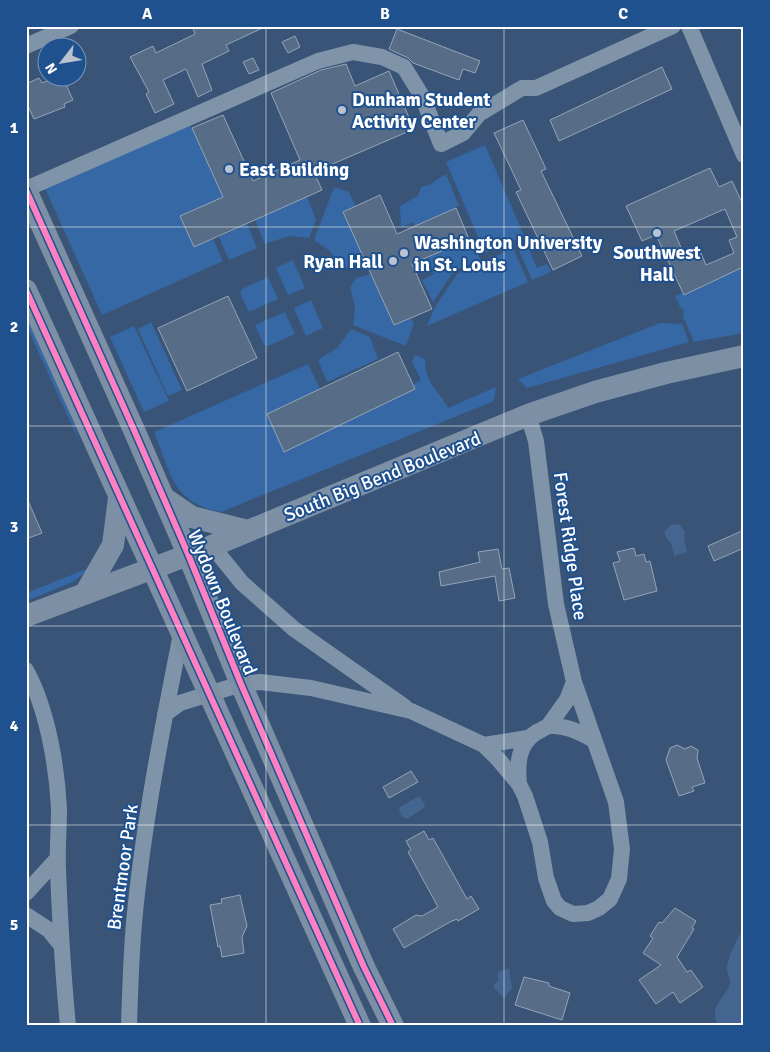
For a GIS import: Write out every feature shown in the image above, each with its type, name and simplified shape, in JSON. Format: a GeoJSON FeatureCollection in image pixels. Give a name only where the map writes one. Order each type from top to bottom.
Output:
{"type":"FeatureCollection","features":[{"type":"Feature","properties":{"kind":"street"},"geometry":{"type":"LineString","coordinates":[[26,46],[71,26]]}},
{"type":"Feature","properties":{"kind":"street"},"geometry":{"type":"LineString","coordinates":[[26,190],[318,61],[353,52],[382,57],[404,67],[423,98],[441,144],[463,133],[479,114],[522,88],[536,88],[673,26]]}},
{"type":"Feature","properties":{"kind":"street"},"geometry":{"type":"LineString","coordinates":[[689,26],[744,155]]}},
{"type":"Feature","properties":{"kind":"street","name":"Wydown Boulevard"},"geometry":{"type":"LineString","coordinates":[[26,190],[164,498],[241,684],[360,958],[393,1026]]}},
{"type":"Feature","properties":{"kind":"street"},"geometry":{"type":"LineString","coordinates":[[26,290],[360,1026]]}},
{"type":"Feature","properties":{"kind":"street","name":"South Big Bend Boulevard"},"geometry":{"type":"LineString","coordinates":[[26,616],[212,546],[528,415],[595,392],[666,373],[744,356]]}},
{"type":"Feature","properties":{"kind":"street","name":"Forest Ridge Place"},"geometry":{"type":"LineString","coordinates":[[528,415],[536,441],[556,604],[574,682],[592,739],[616,802],[622,849],[619,879],[610,899],[599,908],[588,913],[572,914],[560,908],[554,901],[546,878],[540,842],[519,784],[517,769],[519,757],[528,738]]}},
{"type":"Feature","properties":{"kind":"street"},"geometry":{"type":"LineString","coordinates":[[85,594],[113,546],[119,497]]}},
{"type":"Feature","properties":{"kind":"street"},"geometry":{"type":"LineString","coordinates":[[164,498],[192,517],[248,531]]}},
{"type":"Feature","properties":{"kind":"street","name":"Forest Ridge Place"},"geometry":{"type":"LineString","coordinates":[[212,546],[242,583],[294,629],[411,711],[484,745],[519,784]]}},
{"type":"Feature","properties":{"kind":"street","name":"Brentmoor Park"},"geometry":{"type":"LineString","coordinates":[[130,1026],[134,926],[138,882],[165,714],[181,634]]}},
{"type":"Feature","properties":{"kind":"street"},"geometry":{"type":"LineString","coordinates":[[26,670],[35,685],[50,744],[59,808],[58,858],[61,945],[68,1026]]}},
{"type":"Feature","properties":{"kind":"street","name":"Forest Ridge Place"},"geometry":{"type":"LineString","coordinates":[[210,694],[241,684],[272,682],[311,688],[411,711]]}},
{"type":"Feature","properties":{"kind":"street"},"geometry":{"type":"LineString","coordinates":[[484,745],[513,742],[528,738],[549,726],[567,700],[574,682]]}},
{"type":"Feature","properties":{"kind":"street"},"geometry":{"type":"LineString","coordinates":[[165,714],[180,703],[210,694]]}},
{"type":"Feature","properties":{"kind":"street"},"geometry":{"type":"LineString","coordinates":[[549,726],[576,730],[592,739]]}},
{"type":"Feature","properties":{"kind":"street"},"geometry":{"type":"LineString","coordinates":[[26,892],[58,858]]}},
{"type":"Feature","properties":{"kind":"street"},"geometry":{"type":"LineString","coordinates":[[26,915],[49,930],[61,945]]}},
{"type":"Feature","properties":{"kind":"shaded area"},"geometry":{"type":"Polygon","coordinates":[[[189,122],[223,197],[181,216],[194,247],[213,239],[223,261],[102,315],[44,186],[189,122]]]}},
{"type":"Feature","properties":{"kind":"shaded area"},"geometry":{"type":"Polygon","coordinates":[[[485,145],[524,236],[485,253],[446,162],[485,145]]]}},
{"type":"Feature","properties":{"kind":"shaded area"},"geometry":{"type":"Polygon","coordinates":[[[446,174],[459,206],[415,227],[413,222],[401,228],[400,206],[418,196],[421,187],[429,185],[446,174]]]}},
{"type":"Feature","properties":{"kind":"shaded area"},"geometry":{"type":"Polygon","coordinates":[[[334,187],[349,192],[356,206],[344,212],[363,255],[362,262],[353,269],[340,266],[330,251],[314,240],[334,187]]]}},
{"type":"Feature","properties":{"kind":"shaded area"},"geometry":{"type":"Polygon","coordinates":[[[307,196],[316,220],[309,238],[289,236],[265,244],[255,220],[307,196]]]}},
{"type":"Feature","properties":{"kind":"shaded area"},"geometry":{"type":"Polygon","coordinates":[[[247,224],[257,248],[229,260],[219,237],[247,224]]]}},
{"type":"Feature","properties":{"kind":"shaded area"},"geometry":{"type":"Polygon","coordinates":[[[469,239],[473,242],[480,259],[454,271],[433,302],[422,280],[434,274],[428,257],[469,239]]]}},
{"type":"Feature","properties":{"kind":"shaded area"},"geometry":{"type":"Polygon","coordinates":[[[526,242],[537,268],[547,264],[551,272],[532,280],[517,246],[526,242]]]}},
{"type":"Feature","properties":{"kind":"shaded area"},"geometry":{"type":"Polygon","coordinates":[[[513,248],[528,282],[427,326],[435,307],[457,274],[513,248]]]}},
{"type":"Feature","properties":{"kind":"shaded area"},"geometry":{"type":"Polygon","coordinates":[[[293,260],[305,288],[288,295],[276,268],[293,260]]]}},
{"type":"Feature","properties":{"kind":"shaded area"},"geometry":{"type":"Polygon","coordinates":[[[744,263],[744,333],[694,342],[683,316],[684,310],[680,307],[675,296],[744,263]]]}},
{"type":"Feature","properties":{"kind":"shaded area"},"geometry":{"type":"Polygon","coordinates":[[[371,274],[394,325],[411,318],[414,323],[406,346],[353,325],[355,307],[350,287],[356,278],[371,274]]]}},
{"type":"Feature","properties":{"kind":"shaded area"},"geometry":{"type":"Polygon","coordinates":[[[268,277],[278,299],[249,312],[240,293],[242,289],[268,277]]]}},
{"type":"Feature","properties":{"kind":"shaded area"},"geometry":{"type":"Polygon","coordinates":[[[311,300],[323,328],[306,336],[294,308],[311,300]]]}},
{"type":"Feature","properties":{"kind":"shaded area"},"geometry":{"type":"Polygon","coordinates":[[[285,312],[295,334],[268,346],[264,345],[255,325],[285,312]]]}},
{"type":"Feature","properties":{"kind":"shaded area"},"geometry":{"type":"Polygon","coordinates":[[[26,316],[71,416],[81,445],[26,325],[26,316]]]}},
{"type":"Feature","properties":{"kind":"shaded area"},"geometry":{"type":"Polygon","coordinates":[[[151,322],[182,390],[168,396],[138,329],[151,322]]]}},
{"type":"Feature","properties":{"kind":"shaded area"},"geometry":{"type":"Polygon","coordinates":[[[660,323],[682,324],[689,342],[527,388],[518,379],[660,323]]]}},
{"type":"Feature","properties":{"kind":"shaded area"},"geometry":{"type":"Polygon","coordinates":[[[134,326],[169,401],[144,412],[110,337],[134,326]]]}},
{"type":"Feature","properties":{"kind":"shaded area"},"geometry":{"type":"Polygon","coordinates":[[[351,329],[370,337],[378,359],[327,382],[318,360],[337,348],[351,329]]]}},
{"type":"Feature","properties":{"kind":"shaded area"},"geometry":{"type":"Polygon","coordinates":[[[415,355],[425,359],[427,375],[448,408],[496,387],[494,401],[221,512],[205,508],[183,494],[170,473],[154,432],[308,364],[320,389],[267,415],[284,451],[415,389],[413,385],[421,380],[412,362],[415,355]]]}},
{"type":"Feature","properties":{"kind":"shaded area"},"geometry":{"type":"Polygon","coordinates":[[[679,524],[685,532],[684,539],[687,552],[674,556],[671,543],[665,536],[665,531],[671,525],[679,524]]]}},
{"type":"Feature","properties":{"kind":"shaded area"},"geometry":{"type":"Polygon","coordinates":[[[94,566],[73,582],[26,601],[26,593],[94,566]]]}},
{"type":"Feature","properties":{"kind":"shaded area"},"geometry":{"type":"Polygon","coordinates":[[[420,797],[425,805],[424,808],[407,819],[402,817],[399,811],[400,807],[420,797]]]}},
{"type":"Feature","properties":{"kind":"shaded area"},"geometry":{"type":"Polygon","coordinates":[[[744,928],[744,1026],[719,1026],[715,1013],[716,1008],[730,984],[727,970],[729,958],[744,928]]]}},
{"type":"Feature","properties":{"kind":"shaded area"},"geometry":{"type":"Polygon","coordinates":[[[509,968],[512,988],[504,998],[494,988],[494,984],[498,981],[498,972],[509,968]]]}},
{"type":"Feature","properties":{"kind":"building"},"geometry":{"type":"Polygon","coordinates":[[[192,26],[267,26],[226,45],[229,51],[202,64],[212,90],[198,97],[186,69],[163,80],[174,104],[155,113],[146,94],[149,92],[130,57],[153,46],[156,53],[195,34],[192,26]]]}},
{"type":"Feature","properties":{"kind":"building"},"geometry":{"type":"Polygon","coordinates":[[[397,29],[480,61],[475,73],[463,69],[459,80],[413,63],[408,58],[389,49],[397,29]]]}},
{"type":"Feature","properties":{"kind":"building"},"geometry":{"type":"Polygon","coordinates":[[[295,36],[300,47],[288,53],[282,42],[295,36]]]}},
{"type":"Feature","properties":{"kind":"building"},"geometry":{"type":"Polygon","coordinates":[[[253,58],[259,70],[249,74],[243,62],[253,58]]]}},
{"type":"Feature","properties":{"kind":"building"},"geometry":{"type":"Polygon","coordinates":[[[346,64],[355,86],[389,71],[414,129],[314,172],[322,190],[194,247],[180,216],[223,197],[192,128],[223,115],[253,181],[300,160],[271,93],[321,70],[346,64]]]}},
{"type":"Feature","properties":{"kind":"building"},"geometry":{"type":"Polygon","coordinates":[[[662,67],[672,89],[559,141],[550,120],[662,67]]]}},
{"type":"Feature","properties":{"kind":"building"},"geometry":{"type":"Polygon","coordinates":[[[38,78],[38,88],[68,88],[73,100],[64,104],[65,107],[34,119],[26,102],[26,84],[38,78]]]}},
{"type":"Feature","properties":{"kind":"building"},"geometry":{"type":"Polygon","coordinates":[[[523,120],[546,169],[541,171],[582,256],[553,270],[516,192],[521,190],[494,133],[523,120]]]}},
{"type":"Feature","properties":{"kind":"building","name":"Southwest Hall"},"geometry":{"type":"Polygon","coordinates":[[[710,168],[719,187],[732,181],[744,207],[744,275],[741,268],[684,295],[656,235],[642,241],[626,206],[710,168]],[[725,209],[674,231],[685,257],[700,251],[706,265],[734,253],[729,240],[737,237],[725,209]]]}},
{"type":"Feature","properties":{"kind":"building","name":"Ryan Hall"},"geometry":{"type":"Polygon","coordinates":[[[380,195],[397,234],[456,208],[469,239],[412,264],[432,309],[394,325],[343,212],[380,195]]]}},
{"type":"Feature","properties":{"kind":"building"},"geometry":{"type":"Polygon","coordinates":[[[228,296],[257,358],[187,391],[158,328],[228,296]]]}},
{"type":"Feature","properties":{"kind":"building"},"geometry":{"type":"Polygon","coordinates":[[[398,352],[415,389],[284,452],[267,414],[398,352]]]}},
{"type":"Feature","properties":{"kind":"building"},"geometry":{"type":"Polygon","coordinates":[[[26,496],[42,533],[26,539],[26,496]]]}},
{"type":"Feature","properties":{"kind":"building"},"geometry":{"type":"Polygon","coordinates":[[[744,530],[744,548],[714,561],[708,546],[744,530]]]}},
{"type":"Feature","properties":{"kind":"building"},"geometry":{"type":"Polygon","coordinates":[[[634,548],[636,556],[644,554],[646,562],[650,561],[657,591],[624,600],[613,563],[620,561],[617,552],[634,548]]]}},
{"type":"Feature","properties":{"kind":"building"},"geometry":{"type":"Polygon","coordinates":[[[498,549],[502,569],[509,568],[515,598],[499,601],[495,576],[441,586],[439,572],[480,562],[478,552],[498,549]]]}},
{"type":"Feature","properties":{"kind":"building"},"geometry":{"type":"Polygon","coordinates":[[[677,745],[685,749],[691,746],[698,750],[697,758],[705,783],[692,787],[694,791],[679,796],[666,760],[670,748],[677,745]]]}},
{"type":"Feature","properties":{"kind":"building"},"geometry":{"type":"Polygon","coordinates":[[[411,771],[418,782],[389,798],[383,787],[411,771]]]}},
{"type":"Feature","properties":{"kind":"building"},"geometry":{"type":"Polygon","coordinates":[[[424,831],[429,840],[433,838],[467,899],[471,896],[479,909],[458,921],[457,919],[450,922],[404,948],[393,929],[416,915],[422,916],[438,907],[408,852],[411,850],[406,841],[424,831]]]}},
{"type":"Feature","properties":{"kind":"building"},"geometry":{"type":"Polygon","coordinates":[[[240,895],[247,926],[242,937],[244,953],[222,957],[220,946],[218,947],[210,905],[222,903],[221,899],[240,895]]]}},
{"type":"Feature","properties":{"kind":"building"},"geometry":{"type":"Polygon","coordinates":[[[675,908],[696,921],[692,928],[694,929],[677,957],[687,972],[691,970],[703,987],[680,1003],[673,992],[656,1004],[639,980],[661,965],[643,953],[653,938],[650,936],[659,922],[662,923],[675,908]]]}},
{"type":"Feature","properties":{"kind":"building"},"geometry":{"type":"Polygon","coordinates":[[[524,977],[549,983],[549,986],[570,993],[562,1020],[515,1005],[524,977]]]}},
{"type":"Feature","properties":{"kind":"cycle path"},"geometry":{"type":"LineString","coordinates":[[26,190],[188,554],[241,684],[364,967],[393,1026]]}},
{"type":"Feature","properties":{"kind":"cycle path"},"geometry":{"type":"LineString","coordinates":[[26,290],[360,1026]]}},
{"type":"Feature","properties":{"kind":"place","name":"Dunham Student Activity Center"},"geometry":{"type":"Point","coordinates":[342,110]}},
{"type":"Feature","properties":{"kind":"place","name":"East Building"},"geometry":{"type":"Point","coordinates":[229,169]}},
{"type":"Feature","properties":{"kind":"place","name":"Southwest Hall"},"geometry":{"type":"Point","coordinates":[657,233]}},
{"type":"Feature","properties":{"kind":"place","name":"Washington University in St. Louis"},"geometry":{"type":"Point","coordinates":[404,253]}},
{"type":"Feature","properties":{"kind":"place","name":"Ryan Hall"},"geometry":{"type":"Point","coordinates":[393,261]}}]}
